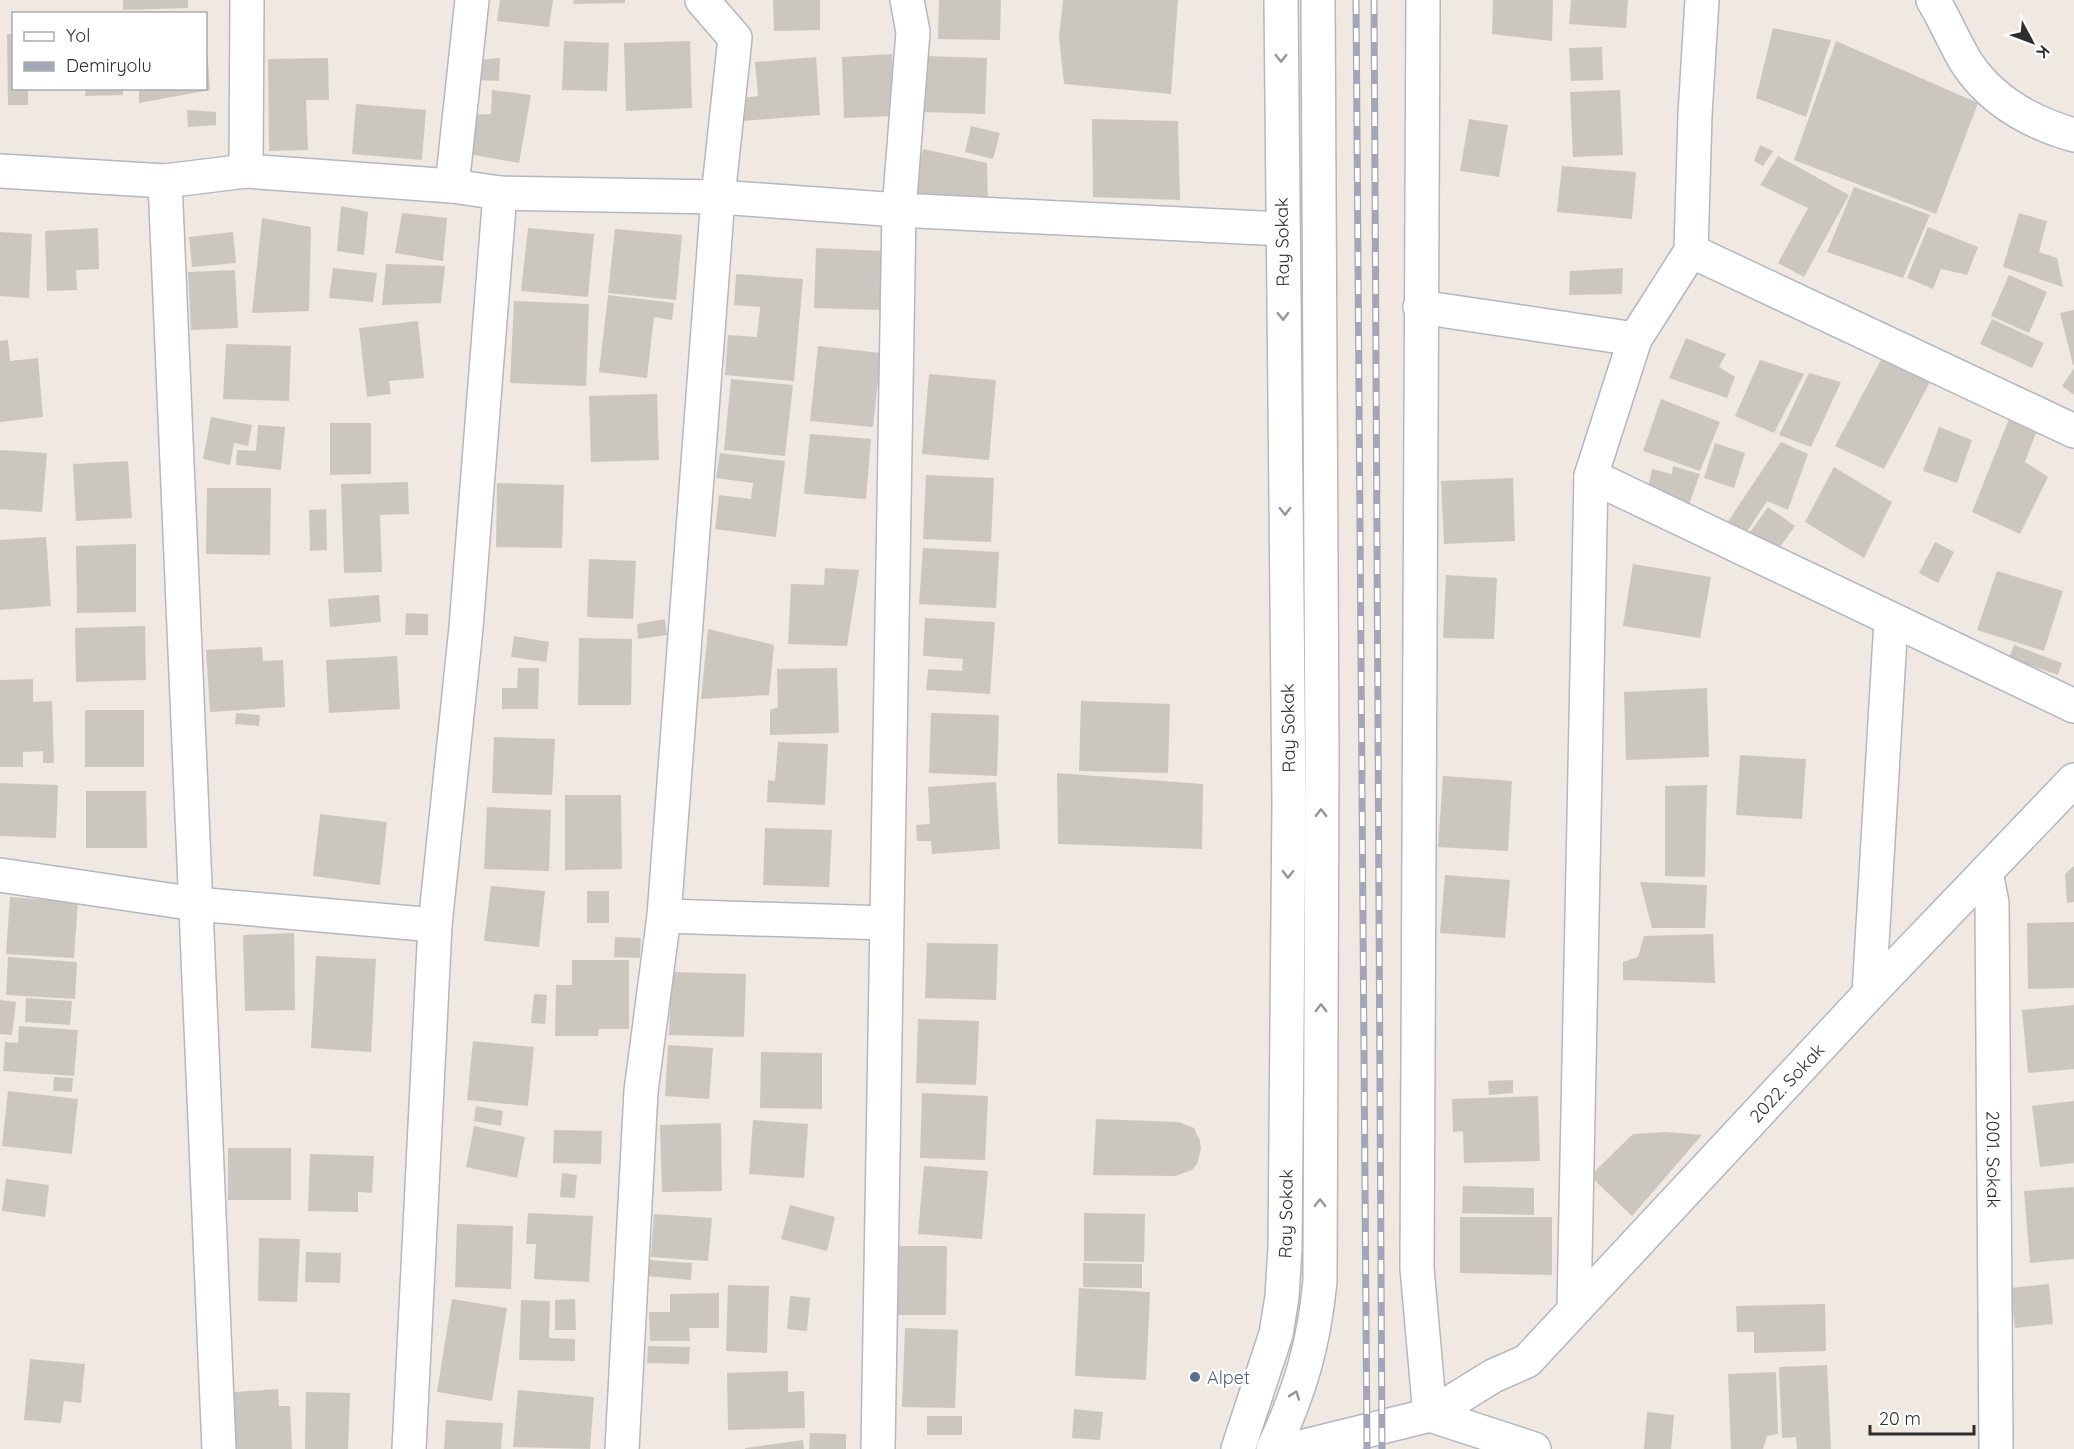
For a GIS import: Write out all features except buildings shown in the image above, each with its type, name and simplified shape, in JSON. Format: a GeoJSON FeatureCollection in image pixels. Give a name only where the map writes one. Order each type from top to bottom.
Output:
{"type":"FeatureCollection","features":[{"type":"Feature","properties":{"kind":"street"},"geometry":{"type":"LineString","coordinates":[[246,171],[248,0]]}},
{"type":"Feature","properties":{"kind":"street"},"geometry":{"type":"LineString","coordinates":[[452,186],[472,0]]}},
{"type":"Feature","properties":{"kind":"street"},"geometry":{"type":"LineString","coordinates":[[622,1449],[641,1091],[664,916],[718,197],[735,38],[702,0]]}},
{"type":"Feature","properties":{"kind":"street"},"geometry":{"type":"LineString","coordinates":[[878,1449],[899,210],[913,32],[907,0]]}},
{"type":"Feature","properties":{"kind":"street","name":"Ray Sokak"},"geometry":{"type":"LineString","coordinates":[[1238,1449],[1276,1334],[1282,1296],[1285,1248],[1289,802],[1281,0]]}},
{"type":"Feature","properties":{"kind":"street"},"geometry":{"type":"LineString","coordinates":[[1273,1449],[1286,1422],[1308,1359],[1316,1321],[1320,1281],[1322,743],[1318,0]]}},
{"type":"Feature","properties":{"kind":"street"},"geometry":{"type":"LineString","coordinates":[[1423,0],[1417,1268],[1430,1415]]}},
{"type":"Feature","properties":{"kind":"street"},"geometry":{"type":"LineString","coordinates":[[1574,1309],[1591,476],[1635,339],[1691,251],[1695,115],[1702,0]]}},
{"type":"Feature","properties":{"kind":"street"},"geometry":{"type":"LineString","coordinates":[[1929,1],[1969,66],[1999,99],[2023,116],[2049,128],[2074,135]]}},
{"type":"Feature","properties":{"kind":"street"},"geometry":{"type":"LineString","coordinates":[[0,171],[165,181],[246,171],[452,186],[500,193],[718,197],[899,210],[1282,229]]}},
{"type":"Feature","properties":{"kind":"street"},"geometry":{"type":"LineString","coordinates":[[165,181],[219,1449]]}},
{"type":"Feature","properties":{"kind":"street"},"geometry":{"type":"LineString","coordinates":[[409,1449],[435,925],[466,628],[500,193]]}},
{"type":"Feature","properties":{"kind":"street"},"geometry":{"type":"LineString","coordinates":[[1691,251],[2074,431]]}},
{"type":"Feature","properties":{"kind":"street"},"geometry":{"type":"LineString","coordinates":[[1420,307],[1635,339]]}},
{"type":"Feature","properties":{"kind":"street"},"geometry":{"type":"LineString","coordinates":[[1591,476],[2074,706]]}},
{"type":"Feature","properties":{"kind":"street"},"geometry":{"type":"LineString","coordinates":[[1869,994],[1891,620]]}},
{"type":"Feature","properties":{"kind":"street","name":"2022. Sokak"},"geometry":{"type":"LineString","coordinates":[[1430,1415],[1493,1376],[1527,1361],[1869,994],[2074,780]]}},
{"type":"Feature","properties":{"kind":"street","name":"2001. Sokak"},"geometry":{"type":"LineString","coordinates":[[1986,872],[1992,903],[1996,1449]]}},
{"type":"Feature","properties":{"kind":"street"},"geometry":{"type":"LineString","coordinates":[[0,875],[196,904],[435,925]]}},
{"type":"Feature","properties":{"kind":"street"},"geometry":{"type":"LineString","coordinates":[[664,916],[886,923]]}},
{"type":"Feature","properties":{"kind":"street"},"geometry":{"type":"LineString","coordinates":[[1293,1449],[1430,1415],[1534,1449]]}},
{"type":"Feature","properties":{"kind":"railway"},"geometry":{"type":"LineString","coordinates":[[1356,0],[1367,1449]]}},
{"type":"Feature","properties":{"kind":"railway"},"geometry":{"type":"LineString","coordinates":[[1374,0],[1382,1449]]}},
{"type":"Feature","properties":{"kind":"place","name":"Alpet"},"geometry":{"type":"Point","coordinates":[1195,1377]}}]}
